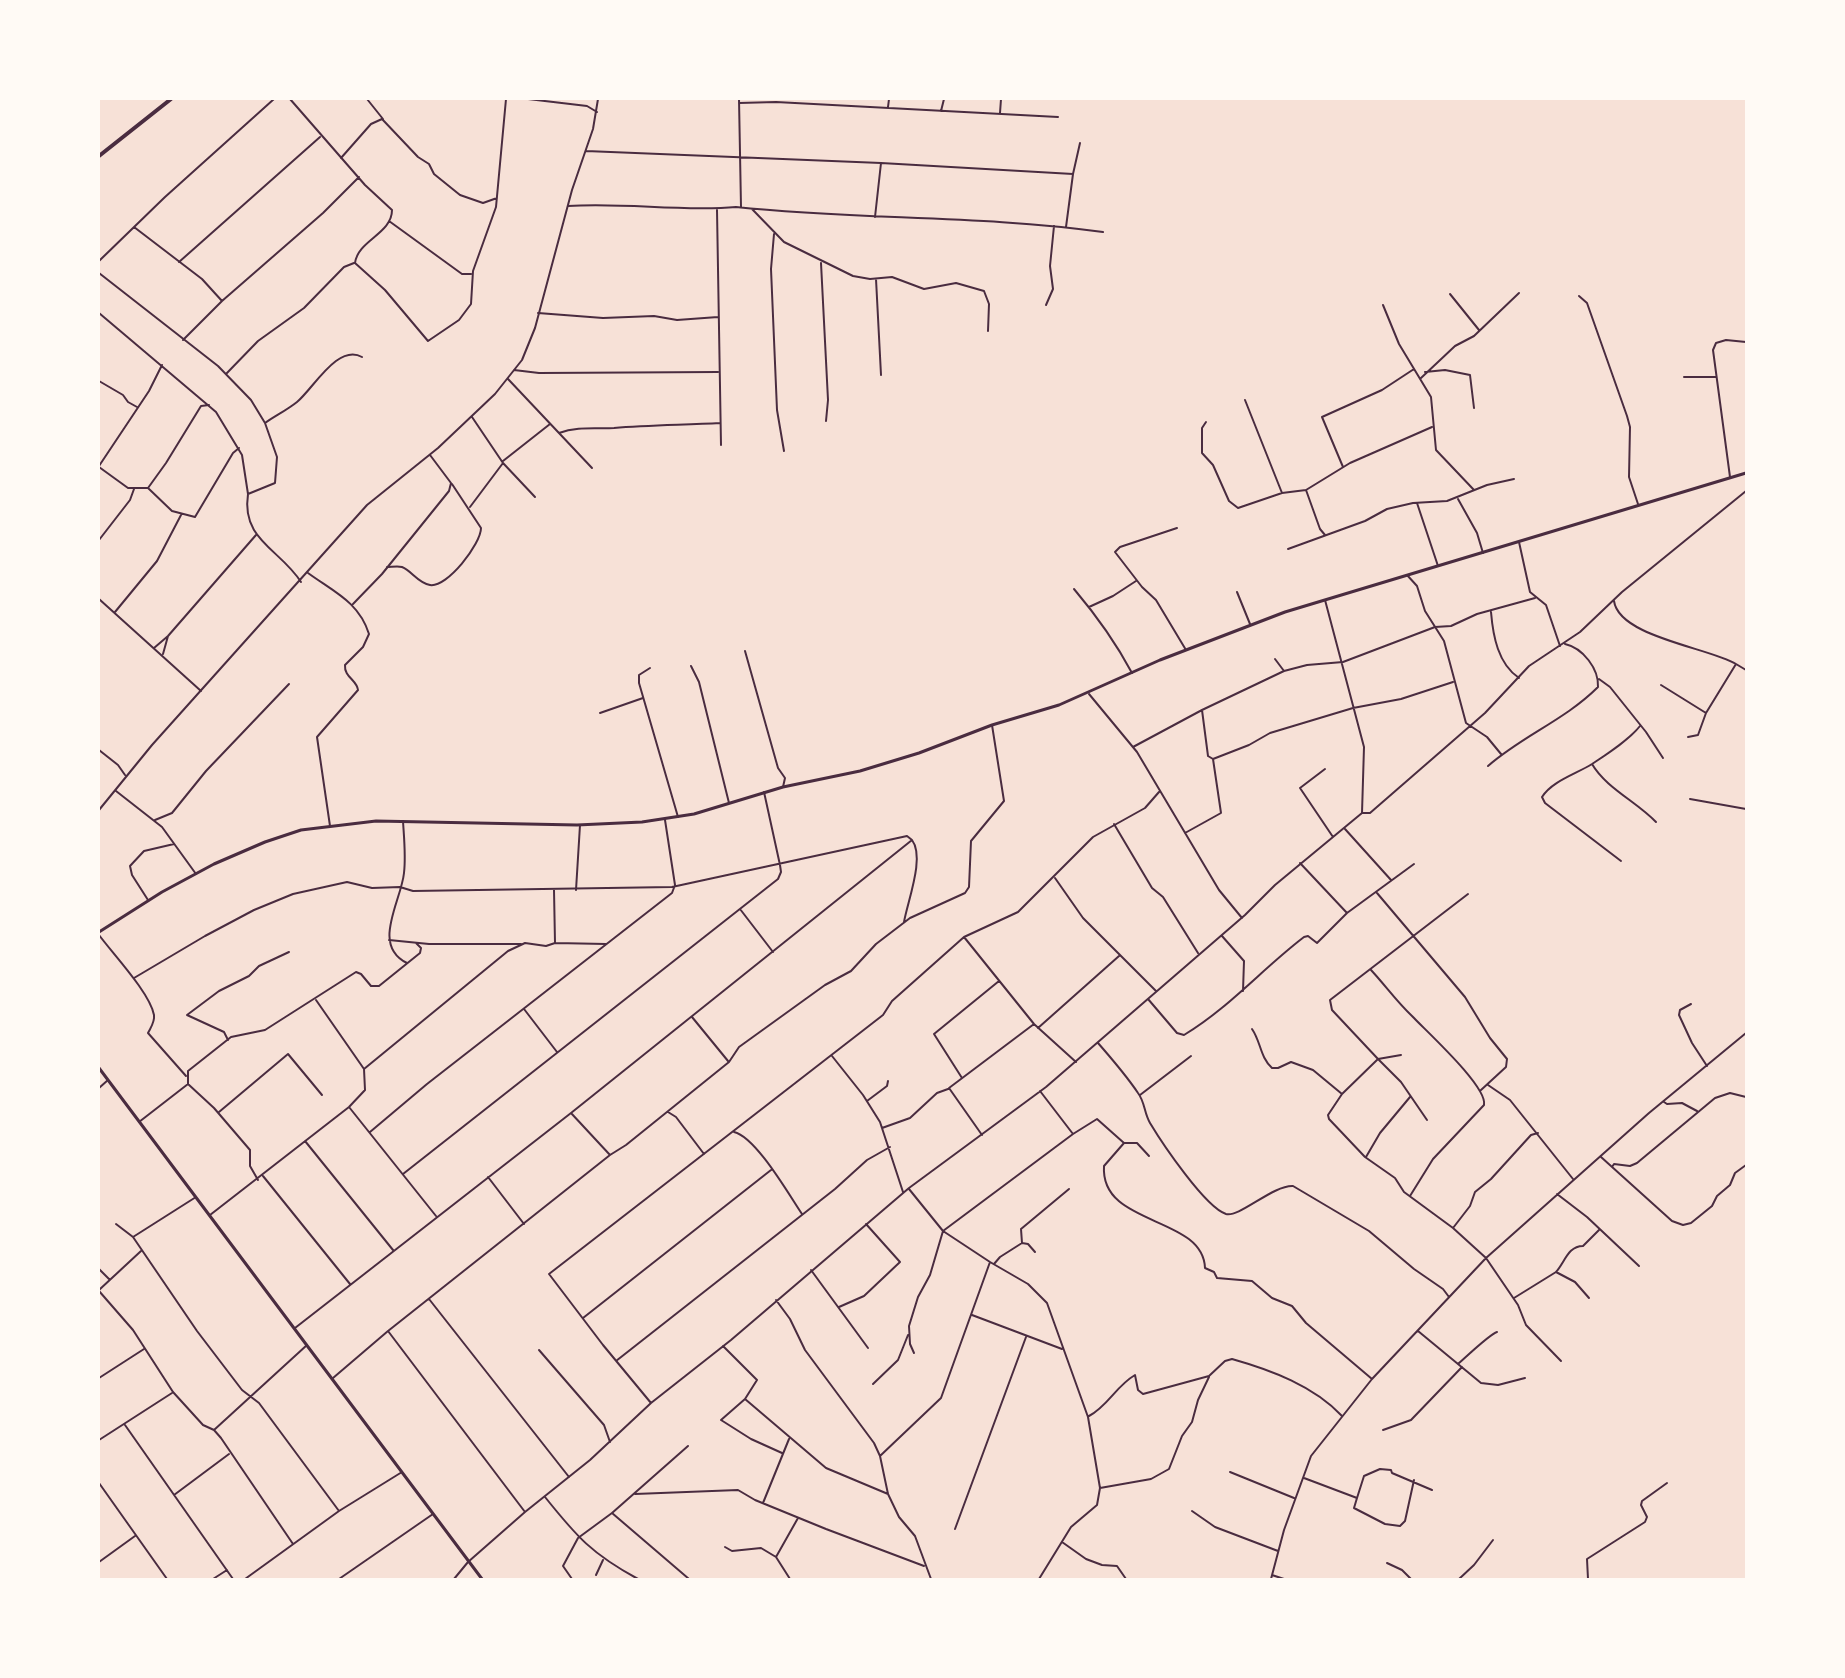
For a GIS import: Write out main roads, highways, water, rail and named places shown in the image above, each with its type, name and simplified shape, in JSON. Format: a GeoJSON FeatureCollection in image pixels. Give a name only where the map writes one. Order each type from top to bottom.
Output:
{"type":"FeatureCollection","features":[{"type":"Feature","properties":{"kind":"main road"},"geometry":{"type":"LineString","coordinates":[[99,156],[171,99]]}}]}
